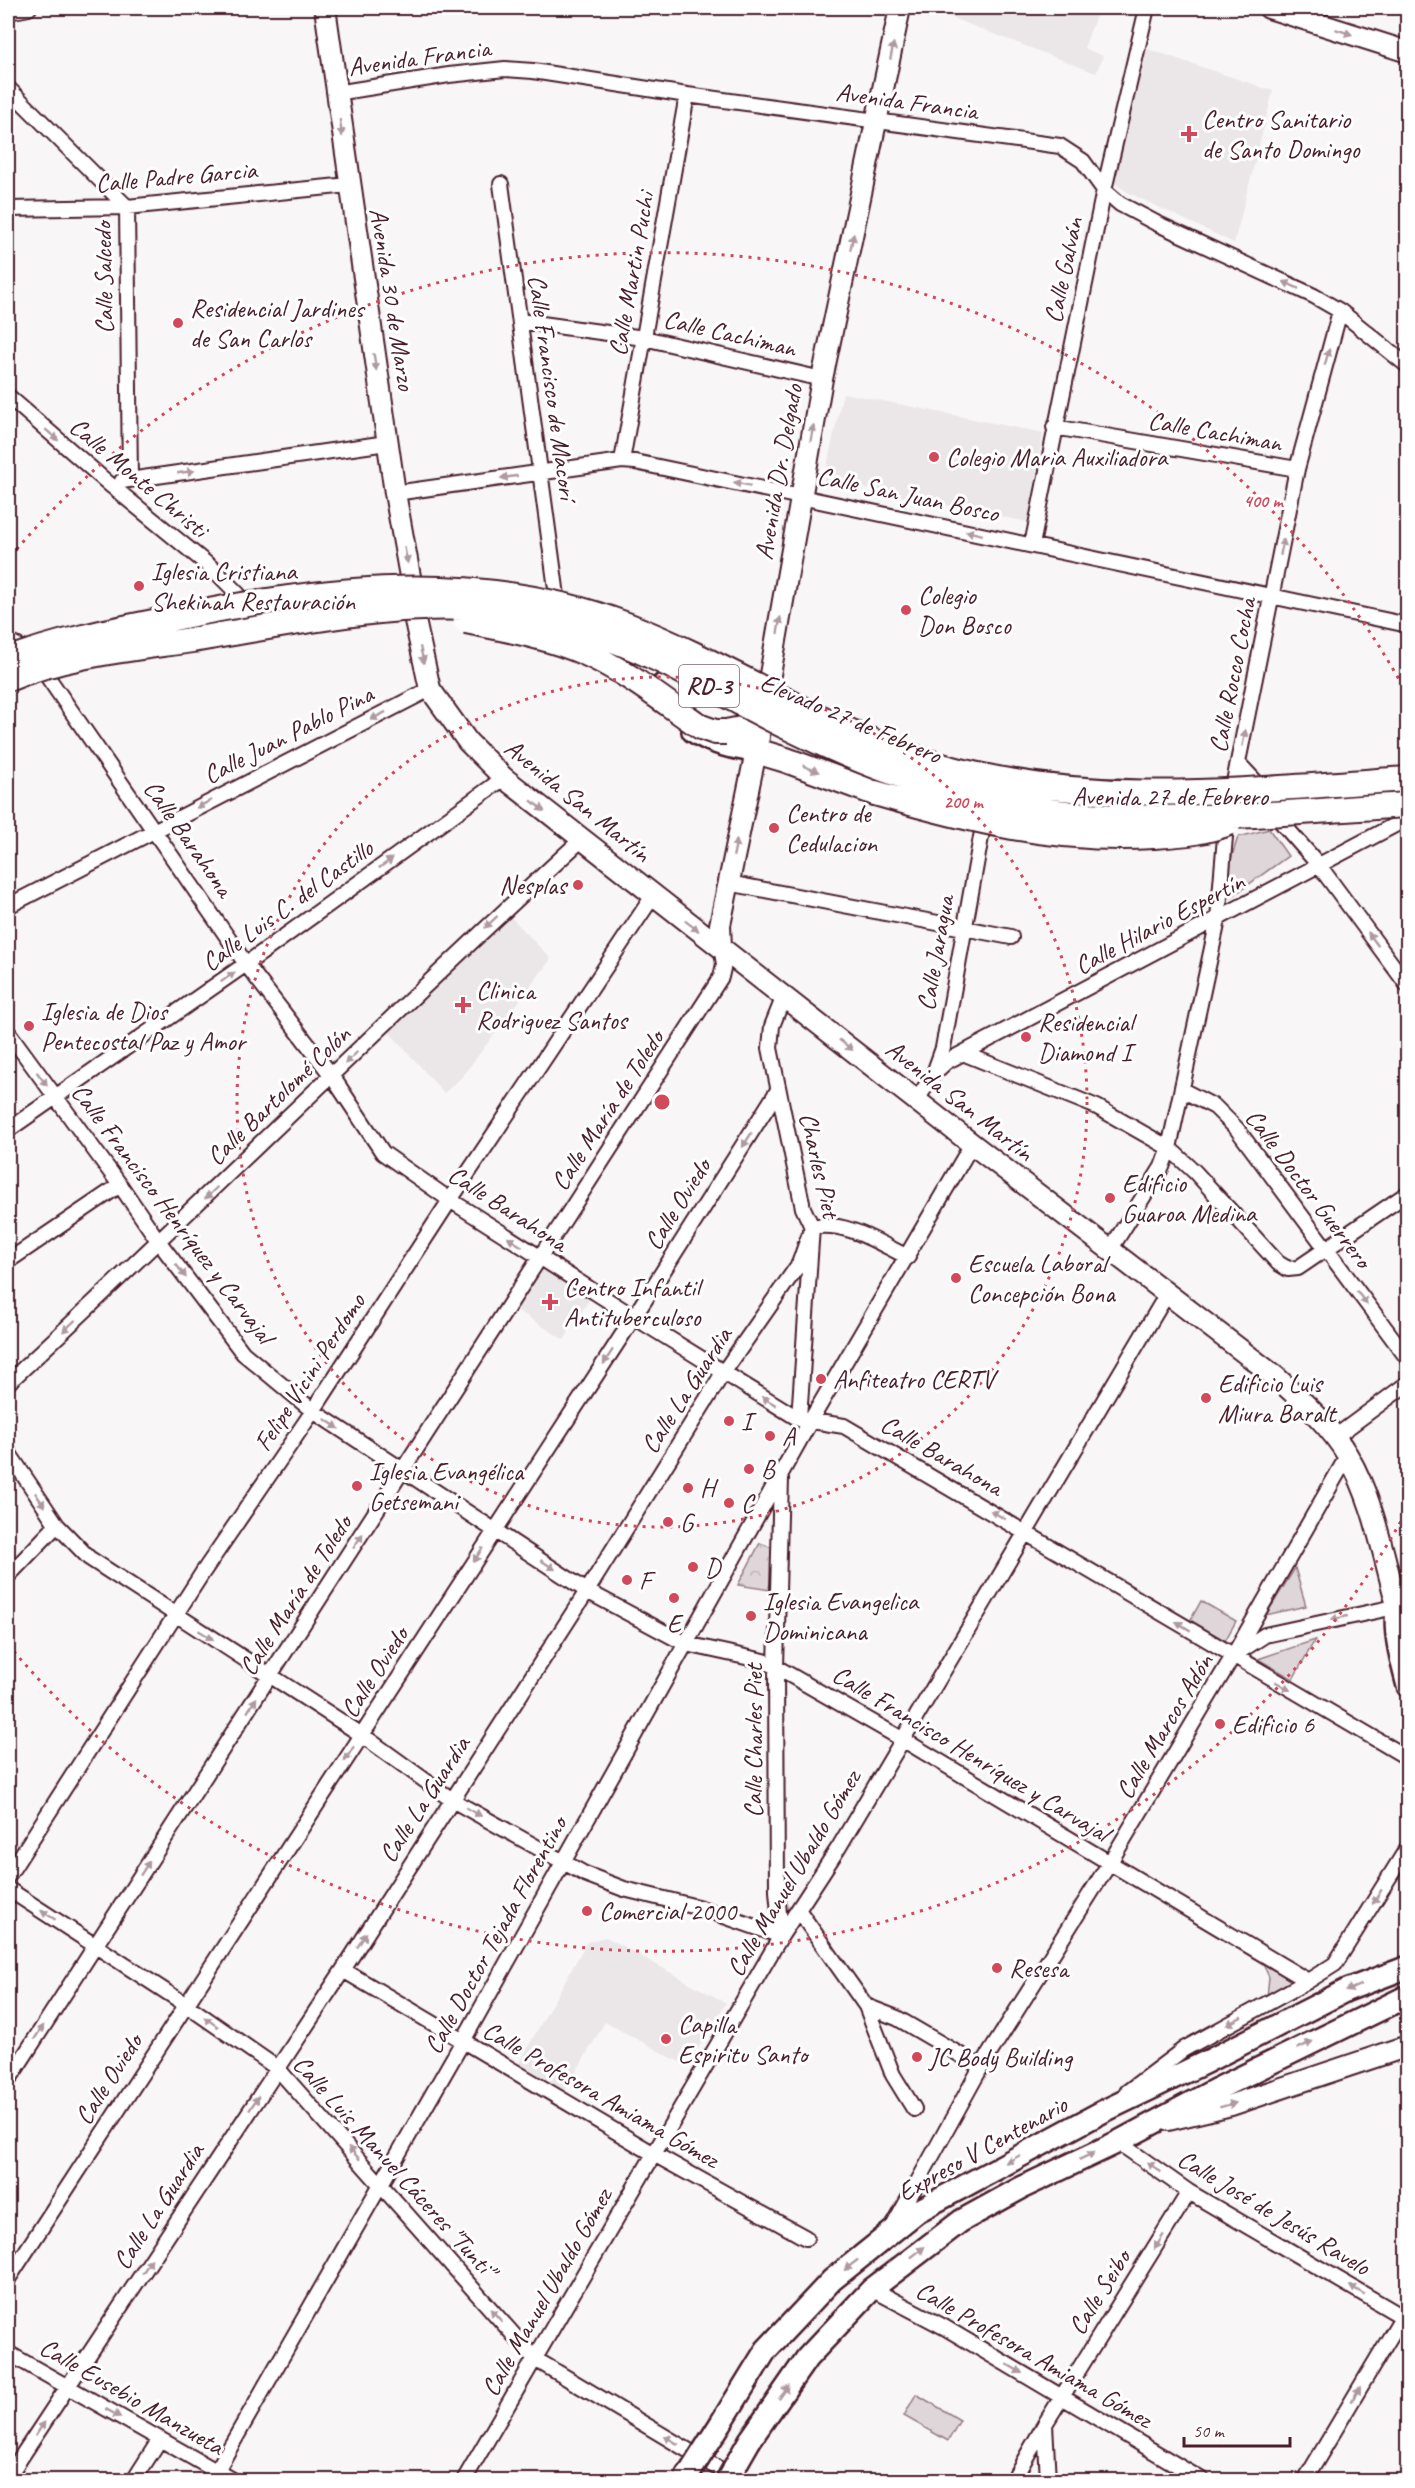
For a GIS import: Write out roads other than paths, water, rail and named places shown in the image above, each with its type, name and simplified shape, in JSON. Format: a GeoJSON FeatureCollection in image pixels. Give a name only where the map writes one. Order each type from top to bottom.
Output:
{"type":"FeatureCollection","features":[{"type":"Feature","properties":{"kind":"highway","name":"Elevado 27 de Febrero"},"geometry":{"type":"LineString","coordinates":[[11,650],[234,605],[284,598],[399,587],[496,592],[535,597],[628,625],[855,733],[945,766],[1011,782],[1105,793],[1150,794],[1407,779]]}},
{"type":"Feature","properties":{"kind":"highway","name":"Elevado 27 de Febrero"},"geometry":{"type":"LineString","coordinates":[[8,679],[33,669],[83,657],[346,615],[415,601],[521,614],[576,627],[666,663],[791,729],[876,766],[937,786],[1038,809],[1140,818],[1407,805]]}},
{"type":"Feature","properties":{"kind":"highway"},"geometry":{"type":"LineString","coordinates":[[415,601],[443,617],[522,632],[583,652],[617,669],[700,727],[715,732],[726,732],[762,725]]}},
{"type":"Feature","properties":{"kind":"highway"},"geometry":{"type":"LineString","coordinates":[[756,751],[875,794],[934,810],[1046,834],[1080,837],[1132,837],[1204,832],[1256,814]]}},
{"type":"Feature","properties":{"kind":"main road","name":"Avenida 30 de Marzo"},"geometry":{"type":"LineString","coordinates":[[325,8],[387,443],[415,601]]}},
{"type":"Feature","properties":{"kind":"main road","name":"Avenida Dr. Delgado"},"geometry":{"type":"LineString","coordinates":[[721,947],[720,925],[762,725],[822,379],[900,8]]}},
{"type":"Feature","properties":{"kind":"main road"},"geometry":{"type":"LineString","coordinates":[[1269,8],[1407,52]]}},
{"type":"Feature","properties":{"kind":"main road","name":"Avenida 27 de Febrero"},"geometry":{"type":"LineString","coordinates":[[8,692],[47,676],[87,665],[415,601],[483,584],[557,596],[612,612],[769,682],[837,716],[910,747],[988,767],[1075,781],[1144,788],[1236,773],[1255,781],[1407,773]]}},
{"type":"Feature","properties":{"kind":"main road","name":"Avenida 27 de Febrero"},"geometry":{"type":"LineString","coordinates":[[11,650],[239,596],[415,601],[467,619],[541,628],[643,664],[823,754],[888,781],[986,809],[1082,828],[1148,829],[1407,817]]}},
{"type":"Feature","properties":{"kind":"main road","name":"Avenida San Martín"},"geometry":{"type":"LineString","coordinates":[[415,601],[430,689],[468,742],[504,778],[972,1144],[1276,1377],[1314,1413],[1348,1455],[1365,1491],[1402,1605],[1407,1686]]}},
{"type":"Feature","properties":{"kind":"main road"},"geometry":{"type":"LineString","coordinates":[[541,628],[629,684],[678,722],[706,740],[729,748],[756,751]]}},
{"type":"Feature","properties":{"kind":"main road"},"geometry":{"type":"LineString","coordinates":[[1402,1605],[1407,1583]]}},
{"type":"Feature","properties":{"kind":"main road","name":"Expreso V Centenario"},"geometry":{"type":"LineString","coordinates":[[686,2481],[766,2350],[832,2280],[918,2211],[1102,2112],[1347,1990],[1407,1967]]}},
{"type":"Feature","properties":{"kind":"main road","name":"Expreso V Centenario"},"geometry":{"type":"LineString","coordinates":[[727,2481],[750,2440],[807,2358],[872,2289],[961,2221],[1021,2188],[1118,2142],[1215,2090],[1407,1996]]}},
{"type":"Feature","properties":{"kind":"main road","name":"Expreso V Centenario"},"geometry":{"type":"LineString","coordinates":[[1151,2124],[1231,2105],[1407,2046]]}},
{"type":"Feature","properties":{"kind":"street"},"geometry":{"type":"LineString","coordinates":[[8,12],[29,8]]}},
{"type":"Feature","properties":{"kind":"street","name":"Calle Galván"},"geometry":{"type":"LineString","coordinates":[[1032,545],[1054,427],[1104,190],[1147,8]]}},
{"type":"Feature","properties":{"kind":"street","name":"Avenida Francia"},"geometry":{"type":"LineString","coordinates":[[336,93],[449,75],[505,69],[533,71],[687,95],[1060,146],[1083,161],[1104,190],[1120,204],[1314,296],[1340,311],[1407,366]]}},
{"type":"Feature","properties":{"kind":"street","name":"Calle Salcedo"},"geometry":{"type":"LineString","coordinates":[[8,88],[126,207],[130,480]]}},
{"type":"Feature","properties":{"kind":"street","name":"Calle Martin Puchi"},"geometry":{"type":"LineString","coordinates":[[622,461],[687,95]]}},
{"type":"Feature","properties":{"kind":"street","name":"Calle Francisco de Macorí"},"geometry":{"type":"LineString","coordinates":[[501,184],[557,596]]}},
{"type":"Feature","properties":{"kind":"street","name":"Calle Padre Garcia"},"geometry":{"type":"LineString","coordinates":[[8,209],[126,207],[349,185]]}},
{"type":"Feature","properties":{"kind":"street","name":"Calle Rocco Cocha"},"geometry":{"type":"LineString","coordinates":[[1110,1250],[1162,1167],[1169,1149],[1218,920],[1226,825],[1297,469],[1340,311]]}},
{"type":"Feature","properties":{"kind":"street","name":"Calle Cachiman"},"geometry":{"type":"LineString","coordinates":[[520,321],[644,338],[822,379]]}},
{"type":"Feature","properties":{"kind":"street","name":"Calle Monte Christi"},"geometry":{"type":"LineString","coordinates":[[8,396],[108,483],[213,569],[239,596]]}},
{"type":"Feature","properties":{"kind":"street","name":"Calle Cachiman"},"geometry":{"type":"LineString","coordinates":[[1054,427],[1297,469]]}},
{"type":"Feature","properties":{"kind":"street"},"geometry":{"type":"LineString","coordinates":[[108,483],[387,443]]}},
{"type":"Feature","properties":{"kind":"street","name":"Calle San Juan Bosco"},"geometry":{"type":"LineString","coordinates":[[395,493],[622,461],[801,496],[1407,625]]}},
{"type":"Feature","properties":{"kind":"street","name":"Calle Barahona"},"geometry":{"type":"LineString","coordinates":[[11,650],[47,676],[246,964],[332,1076],[383,1153],[450,1200],[723,1373],[805,1419],[844,1426],[1407,1758]]}},
{"type":"Feature","properties":{"kind":"street","name":"Calle Juan Pablo Pina"},"geometry":{"type":"LineString","coordinates":[[8,906],[430,689]]}},
{"type":"Feature","properties":{"kind":"street","name":"Calle Luis C. del Castillo"},"geometry":{"type":"LineString","coordinates":[[8,1130],[246,964],[504,778]]}},
{"type":"Feature","properties":{"kind":"street"},"geometry":{"type":"LineString","coordinates":[[1255,781],[1282,823],[1318,864],[1407,986]]}},
{"type":"Feature","properties":{"kind":"street","name":"Calle Jaragua"},"geometry":{"type":"LineString","coordinates":[[917,1100],[934,1073],[943,1048],[986,809]]}},
{"type":"Feature","properties":{"kind":"street","name":"Calle Hilario Espertín"},"geometry":{"type":"LineString","coordinates":[[934,1073],[946,1062],[1218,920],[1407,817]]}},
{"type":"Feature","properties":{"kind":"street","name":"Calle Bartolomé Colón"},"geometry":{"type":"LineString","coordinates":[[8,1383],[159,1242],[476,936],[581,840]]}},
{"type":"Feature","properties":{"kind":"street"},"geometry":{"type":"LineString","coordinates":[[728,883],[1011,937]]}},
{"type":"Feature","properties":{"kind":"street","name":"Felipe Vicini Perdomo"},"geometry":{"type":"LineString","coordinates":[[8,1876],[175,1616],[653,896]]}},
{"type":"Feature","properties":{"kind":"street","name":"Calle María de Toledo"},"geometry":{"type":"LineString","coordinates":[[8,2081],[721,977],[724,964],[721,947]]}},
{"type":"Feature","properties":{"kind":"street","name":"Charles Piet"},"geometry":{"type":"LineString","coordinates":[[784,996],[772,1026],[770,1048],[803,1208],[812,1227],[805,1419]]}},
{"type":"Feature","properties":{"kind":"street","name":"Calle Francisco Henríquez y Carvajal"},"geometry":{"type":"LineString","coordinates":[[8,1032],[159,1242],[243,1353],[313,1411],[587,1591],[686,1644],[764,1660],[777,1667],[1308,1981]]}},
{"type":"Feature","properties":{"kind":"street"},"geometry":{"type":"LineString","coordinates":[[965,1054],[1097,1107],[1169,1149],[1195,1172],[1278,1263],[1288,1269],[1298,1268],[1327,1251],[1407,1193]]}},
{"type":"Feature","properties":{"kind":"street","name":"Calle Oviedo"},"geometry":{"type":"LineString","coordinates":[[8,2279],[634,1317],[778,1090]]}},
{"type":"Feature","properties":{"kind":"street","name":"Calle Doctor Guerrero"},"geometry":{"type":"LineString","coordinates":[[1182,1090],[1215,1107],[1237,1129],[1407,1359]]}},
{"type":"Feature","properties":{"kind":"street"},"geometry":{"type":"LineString","coordinates":[[812,1227],[823,1225],[842,1227],[908,1257],[972,1144]]}},
{"type":"Feature","properties":{"kind":"street"},"geometry":{"type":"LineString","coordinates":[[8,1261],[120,1185]]}},
{"type":"Feature","properties":{"kind":"street","name":"Calle La Guardia"},"geometry":{"type":"LineString","coordinates":[[8,2477],[343,1970],[587,1591],[723,1373],[799,1264],[812,1227]]}},
{"type":"Feature","properties":{"kind":"street","name":"Calle Doctor Tejada Florentino"},"geometry":{"type":"LineString","coordinates":[[216,2472],[463,2041],[686,1644],[781,1474],[805,1419],[908,1257]]}},
{"type":"Feature","properties":{"kind":"street","name":"Calle Manuel Ubaldo Gómez"},"geometry":{"type":"LineString","coordinates":[[464,2481],[781,1936],[839,1847],[1167,1294]]}},
{"type":"Feature","properties":{"kind":"street"},"geometry":{"type":"LineString","coordinates":[[1335,1437],[1407,1383]]}},
{"type":"Feature","properties":{"kind":"street"},"geometry":{"type":"LineString","coordinates":[[8,1452],[57,1525],[89,1558],[175,1616],[362,1735],[452,1800],[585,1874],[624,1889],[701,1908],[781,1936]]}},
{"type":"Feature","properties":{"kind":"street","name":"Calle Marcos Adón"},"geometry":{"type":"LineString","coordinates":[[889,2235],[981,2067],[1110,1863],[1233,1656],[1348,1455]]}},
{"type":"Feature","properties":{"kind":"street","name":"Calle Charles Piet"},"geometry":{"type":"LineString","coordinates":[[781,1474],[777,1667],[777,1891],[781,1936]]}},
{"type":"Feature","properties":{"kind":"street"},"geometry":{"type":"LineString","coordinates":[[8,1576],[57,1525]]}},
{"type":"Feature","properties":{"kind":"street"},"geometry":{"type":"LineString","coordinates":[[1233,1656],[1265,1635],[1402,1605]]}},
{"type":"Feature","properties":{"kind":"street","name":"Expreso V Centenario"},"geometry":{"type":"LineString","coordinates":[[1102,2112],[1184,2049],[1335,1964],[1407,1847]]}},
{"type":"Feature","properties":{"kind":"street","name":"Calle Luis Manuel Cáceres \"Tunti\""},"geometry":{"type":"LineString","coordinates":[[8,1889],[185,2004],[278,2068],[535,2359],[739,2481]]}},
{"type":"Feature","properties":{"kind":"street"},"geometry":{"type":"LineString","coordinates":[[799,1911],[866,2006],[893,2075],[914,2109]]}},
{"type":"Feature","properties":{"kind":"street","name":"Calle Profesora Amiama Gómez"},"geometry":{"type":"LineString","coordinates":[[343,1970],[654,2154],[806,2238]]}},
{"type":"Feature","properties":{"kind":"street"},"geometry":{"type":"LineString","coordinates":[[866,2006],[897,2018],[981,2067]]}},
{"type":"Feature","properties":{"kind":"street","name":"Calle José de Jesús Ravelo"},"geometry":{"type":"LineString","coordinates":[[1118,2142],[1189,2192],[1406,2315]]}},
{"type":"Feature","properties":{"kind":"street","name":"Calle Seibo"},"geometry":{"type":"LineString","coordinates":[[1013,2481],[1045,2424],[1189,2192]]}},
{"type":"Feature","properties":{"kind":"street","name":"Calle Profesora Amiama Gómez"},"geometry":{"type":"LineString","coordinates":[[872,2289],[944,2326],[1202,2481]]}},
{"type":"Feature","properties":{"kind":"street"},"geometry":{"type":"LineString","coordinates":[[1305,2481],[1406,2315]]}},
{"type":"Feature","properties":{"kind":"street","name":"Calle Eusebio Manzueta"},"geometry":{"type":"LineString","coordinates":[[8,2353],[232,2481]]}},
{"type":"Feature","properties":{"kind":"street"},"geometry":{"type":"LineString","coordinates":[[1045,2424],[1048,2481]]}},
{"type":"Feature","properties":{"kind":"street"},"geometry":{"type":"LineString","coordinates":[[134,2481],[160,2439]]}},
{"type":"Feature","properties":{"kind":"place","name":"Centro Sanitario de Santo Domingo"},"geometry":{"type":"Point","coordinates":[1189,134]}},
{"type":"Feature","properties":{"kind":"place","name":"Residencial Jardines de San Carlos"},"geometry":{"type":"Point","coordinates":[178,323]}},
{"type":"Feature","properties":{"kind":"place","name":"Colegio Maria Auxiliadora"},"geometry":{"type":"Point","coordinates":[934,457]}},
{"type":"Feature","properties":{"kind":"place","name":"Iglesia Cristiana Shekinah Restauración"},"geometry":{"type":"Point","coordinates":[139,586]}},
{"type":"Feature","properties":{"kind":"place","name":"Colegio Don Bosco"},"geometry":{"type":"Point","coordinates":[906,610]}},
{"type":"Feature","properties":{"kind":"place","name":"Centro de Cedulacion"},"geometry":{"type":"Point","coordinates":[774,828]}},
{"type":"Feature","properties":{"kind":"place","name":"Nesplas"},"geometry":{"type":"Point","coordinates":[578,885]}},
{"type":"Feature","properties":{"kind":"place","name":"Clinica Rodriguez Santos"},"geometry":{"type":"Point","coordinates":[463,1005]}},
{"type":"Feature","properties":{"kind":"place","name":"Iglesia de Dios Pentecostal Paz y Amor"},"geometry":{"type":"Point","coordinates":[29,1026]}},
{"type":"Feature","properties":{"kind":"place","name":"Residencial Diamond I"},"geometry":{"type":"Point","coordinates":[1026,1037]}},
{"type":"Feature","properties":{"kind":"place","name":"Edificio Guaroa Medina"},"geometry":{"type":"Point","coordinates":[1110,1198]}},
{"type":"Feature","properties":{"kind":"place","name":"Escuela Laboral Concepción Bona"},"geometry":{"type":"Point","coordinates":[956,1278]}},
{"type":"Feature","properties":{"kind":"place","name":"Centro Infantil Antituberculoso"},"geometry":{"type":"Point","coordinates":[550,1302]}},
{"type":"Feature","properties":{"kind":"place","name":"Anfiteatro CERTV"},"geometry":{"type":"Point","coordinates":[821,1379]}},
{"type":"Feature","properties":{"kind":"place","name":"Edificio Luis Miura Baralt"},"geometry":{"type":"Point","coordinates":[1206,1398]}},
{"type":"Feature","properties":{"kind":"place","name":"I"},"geometry":{"type":"Point","coordinates":[729,1421]}},
{"type":"Feature","properties":{"kind":"place","name":"A"},"geometry":{"type":"Point","coordinates":[770,1436]}},
{"type":"Feature","properties":{"kind":"place","name":"B"},"geometry":{"type":"Point","coordinates":[749,1469]}},
{"type":"Feature","properties":{"kind":"place","name":"Iglesia Evangélica Getsemani"},"geometry":{"type":"Point","coordinates":[357,1486]}},
{"type":"Feature","properties":{"kind":"place","name":"H"},"geometry":{"type":"Point","coordinates":[688,1488]}},
{"type":"Feature","properties":{"kind":"place","name":"C"},"geometry":{"type":"Point","coordinates":[729,1503]}},
{"type":"Feature","properties":{"kind":"place","name":"G"},"geometry":{"type":"Point","coordinates":[668,1522]}},
{"type":"Feature","properties":{"kind":"place","name":"D"},"geometry":{"type":"Point","coordinates":[693,1567]}},
{"type":"Feature","properties":{"kind":"place","name":"F"},"geometry":{"type":"Point","coordinates":[627,1580]}},
{"type":"Feature","properties":{"kind":"place","name":"E"},"geometry":{"type":"Point","coordinates":[674,1598]}},
{"type":"Feature","properties":{"kind":"place","name":"Iglesia Evangelica Dominicana"},"geometry":{"type":"Point","coordinates":[751,1616]}},
{"type":"Feature","properties":{"kind":"place","name":"Edificio 6"},"geometry":{"type":"Point","coordinates":[1220,1724]}},
{"type":"Feature","properties":{"kind":"place","name":"Comercial 2000"},"geometry":{"type":"Point","coordinates":[587,1911]}},
{"type":"Feature","properties":{"kind":"place","name":"Resesa"},"geometry":{"type":"Point","coordinates":[997,1968]}},
{"type":"Feature","properties":{"kind":"place","name":"Capilla Espiritu Santo"},"geometry":{"type":"Point","coordinates":[666,2039]}},
{"type":"Feature","properties":{"kind":"place","name":"JC Body Building"},"geometry":{"type":"Point","coordinates":[917,2057]}}]}
